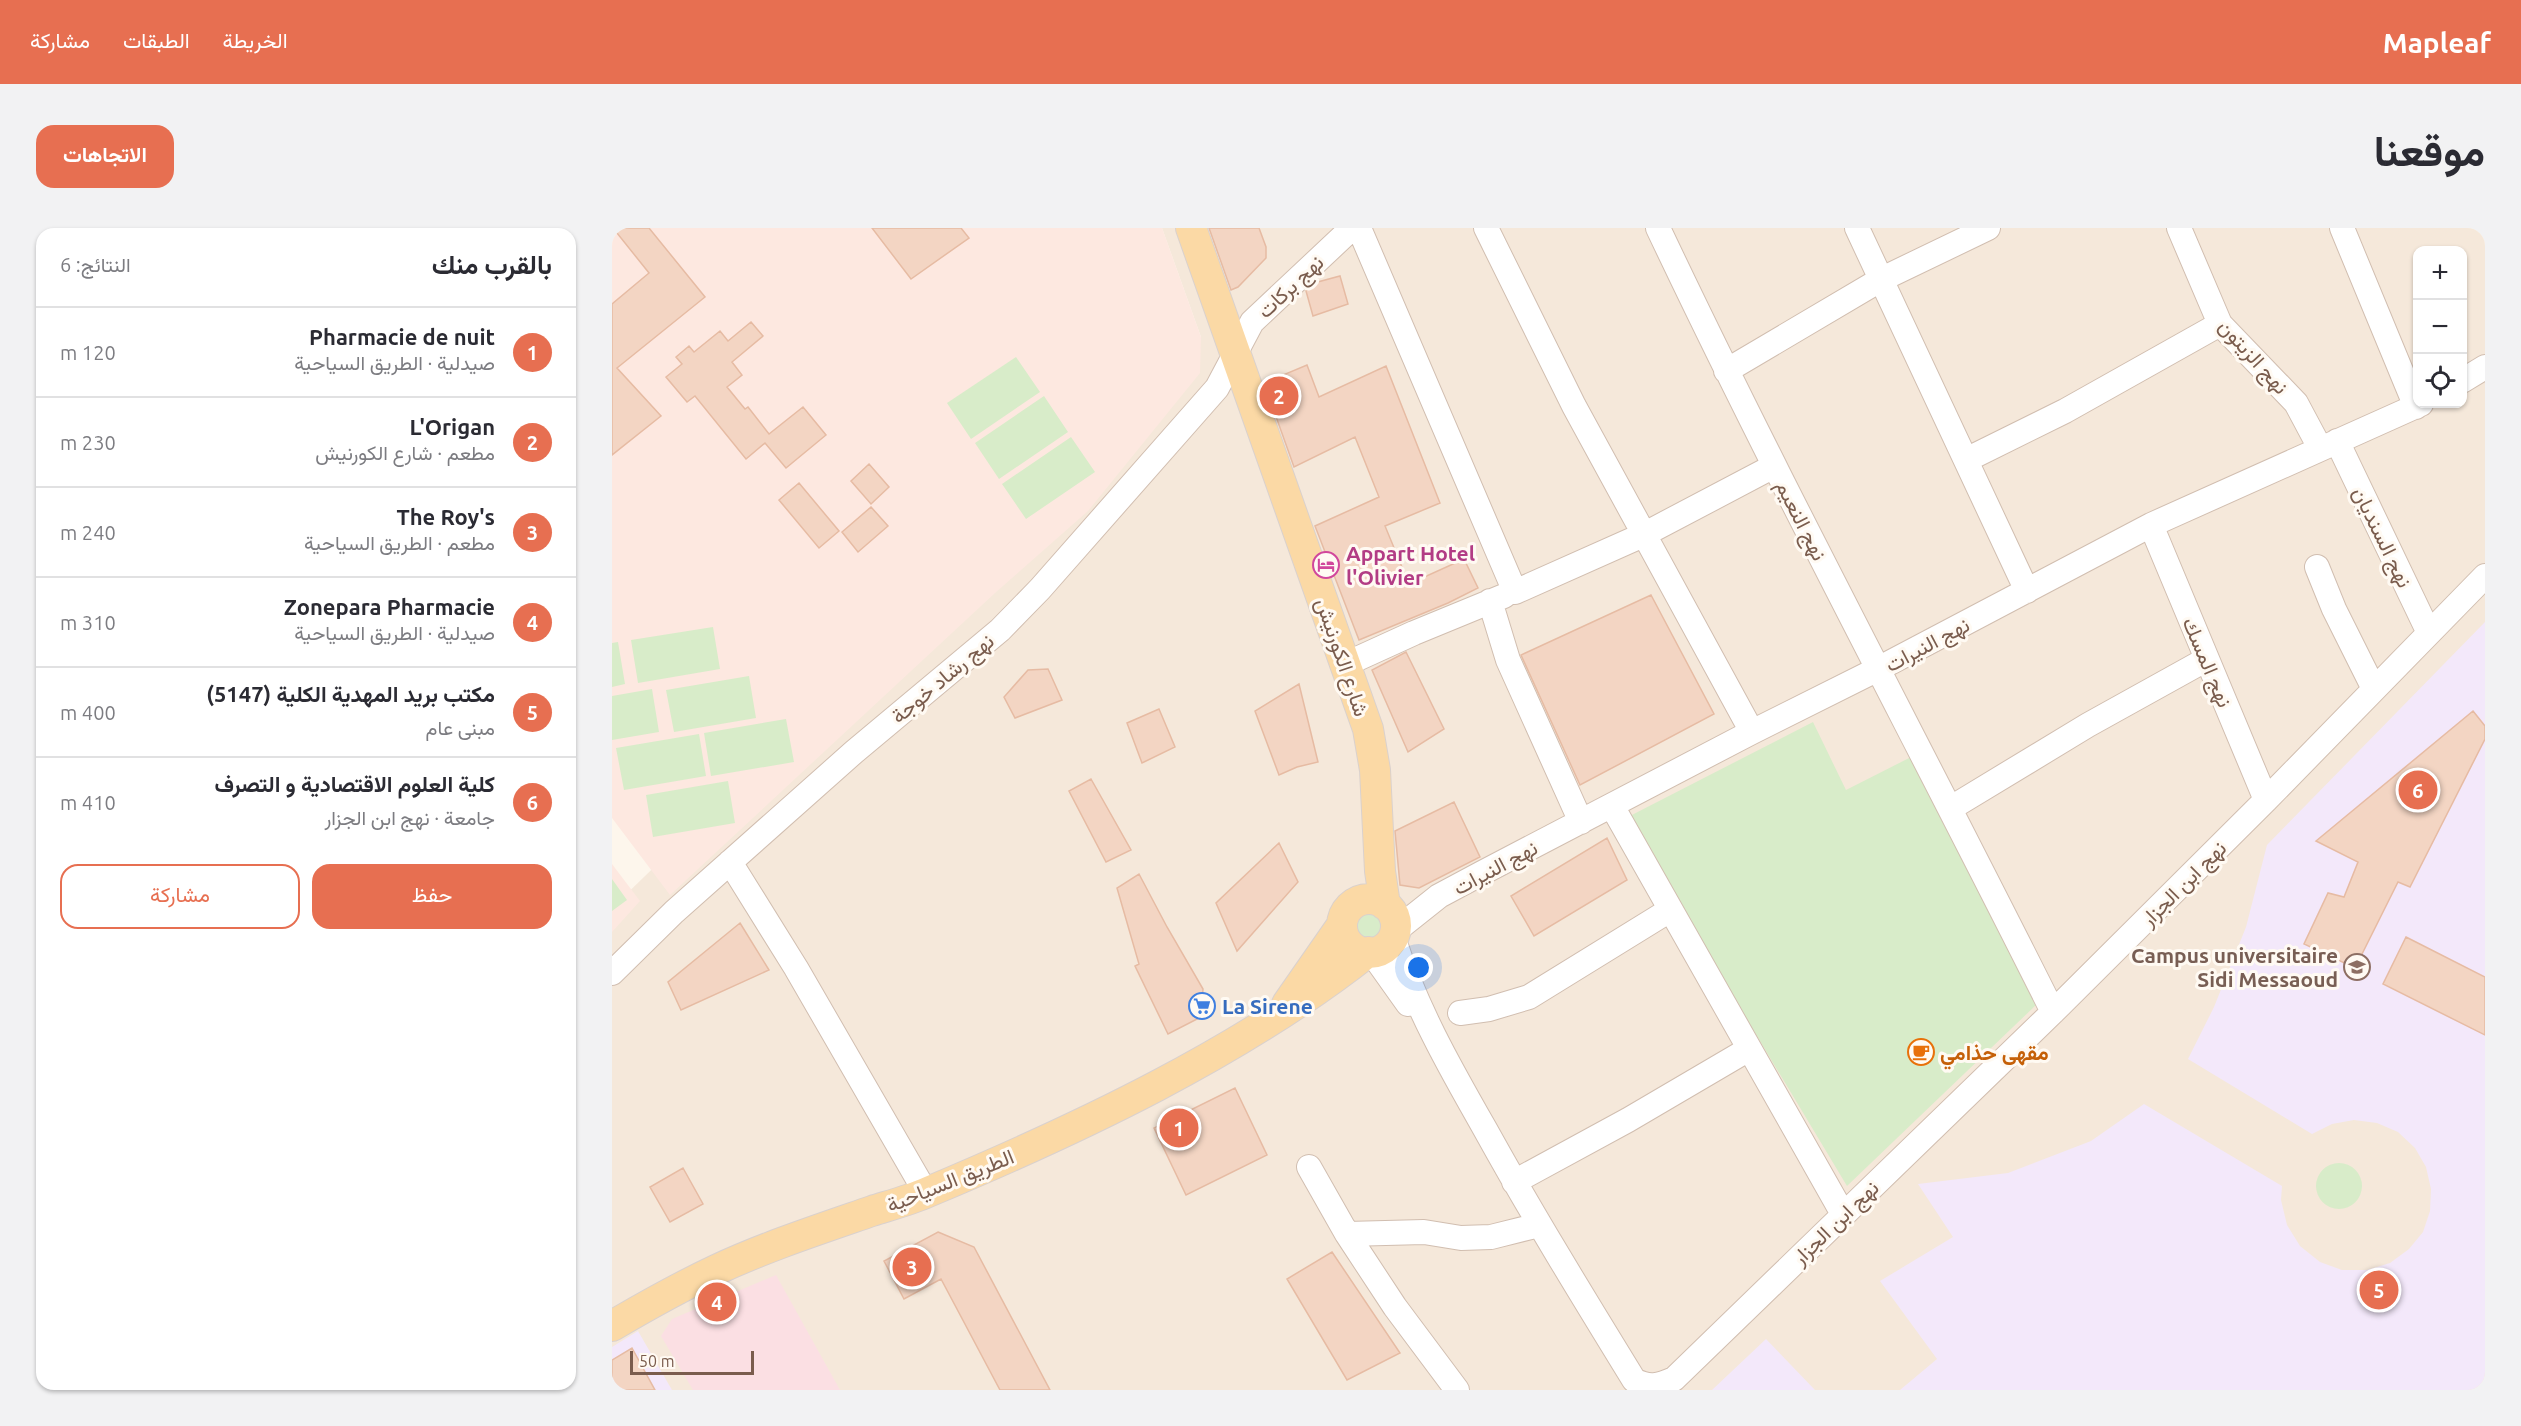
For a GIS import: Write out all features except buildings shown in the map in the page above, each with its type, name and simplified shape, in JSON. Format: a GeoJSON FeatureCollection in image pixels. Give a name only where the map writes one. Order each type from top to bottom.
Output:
{"type":"FeatureCollection","features":[{"type":"Feature","properties":{"kind":"main road","name":"شارع الكورنيش"},"geometry":{"type":"LineString","coordinates":[[1191,228],[1368,729],[1376,770],[1376,820],[1384,931]]}},
{"type":"Feature","properties":{"kind":"main road","name":"شارع الكورنيش"},"geometry":{"type":"LineString","coordinates":[[1346,916],[1376,820]]}},
{"type":"Feature","properties":{"kind":"main road"},"geometry":{"type":"LineString","coordinates":[[1363,899],[1379,901],[1384,931],[1361,951],[1349,944],[1346,916],[1363,899]]}},
{"type":"Feature","properties":{"kind":"main road","name":"الطريق السياحية"},"geometry":{"type":"LineString","coordinates":[[1279,1014],[1346,916]]}},
{"type":"Feature","properties":{"kind":"main road","name":"الطريق السياحية"},"geometry":{"type":"LineString","coordinates":[[612,1326],[716,1270],[926,1193],[1110,1109],[1185,1070],[1330,982],[1384,931]]}},
{"type":"Feature","properties":{"kind":"street","name":"نهج بركات"},"geometry":{"type":"LineString","coordinates":[[1236,351],[1252,322],[1352,228]]}},
{"type":"Feature","properties":{"kind":"street"},"geometry":{"type":"LineString","coordinates":[[1359,228],[1515,592]]}},
{"type":"Feature","properties":{"kind":"street"},"geometry":{"type":"LineString","coordinates":[[1486,228],[1574,406],[1752,732]]}},
{"type":"Feature","properties":{"kind":"street","name":"نهج النعيم"},"geometry":{"type":"LineString","coordinates":[[1658,228],[1726,371],[1951,807],[2053,1012]]}},
{"type":"Feature","properties":{"kind":"street"},"geometry":{"type":"LineString","coordinates":[[1857,228],[2027,591]]}},
{"type":"Feature","properties":{"kind":"street"},"geometry":{"type":"LineString","coordinates":[[1726,371],[1880,280],[1988,228]]}},
{"type":"Feature","properties":{"kind":"street","name":"نهج الزيتون"},"geometry":{"type":"LineString","coordinates":[[2179,228],[2220,324],[2296,403],[2328,445]]}},
{"type":"Feature","properties":{"kind":"street"},"geometry":{"type":"LineString","coordinates":[[2342,228],[2413,391]]}},
{"type":"Feature","properties":{"kind":"street"},"geometry":{"type":"LineString","coordinates":[[1966,460],[2065,411],[2220,324]]}},
{"type":"Feature","properties":{"kind":"street","name":"نهج رشاد خوجة"},"geometry":{"type":"LineString","coordinates":[[612,973],[674,912],[854,752],[1000,630],[1040,589],[1217,388],[1236,351]]}},
{"type":"Feature","properties":{"kind":"street"},"geometry":{"type":"LineString","coordinates":[[2467,378],[2485,367]]}},
{"type":"Feature","properties":{"kind":"street","name":"نهج النيرات"},"geometry":{"type":"LineString","coordinates":[[1384,931],[1438,896],[2151,525],[2413,408]]}},
{"type":"Feature","properties":{"kind":"street","name":"نهج السنديان"},"geometry":{"type":"LineString","coordinates":[[2328,445],[2429,633]]}},
{"type":"Feature","properties":{"kind":"street"},"geometry":{"type":"LineString","coordinates":[[1346,664],[1643,535],[1774,466]]}},
{"type":"Feature","properties":{"kind":"street","name":"نهج المسك"},"geometry":{"type":"LineString","coordinates":[[2151,525],[2266,800]]}},
{"type":"Feature","properties":{"kind":"street"},"geometry":{"type":"LineString","coordinates":[[2317,567],[2334,609],[2374,689]]}},
{"type":"Feature","properties":{"kind":"street","name":"نهج ابن الجزار"},"geometry":{"type":"LineString","coordinates":[[1539,1225],[1634,1380],[1649,1386],[1659,1386],[1674,1379],[2053,1012],[2266,800],[2485,576]]}},
{"type":"Feature","properties":{"kind":"street"},"geometry":{"type":"LineString","coordinates":[[1490,601],[1509,660],[1581,822]]}},
{"type":"Feature","properties":{"kind":"street"},"geometry":{"type":"LineString","coordinates":[[1951,807],[2088,725],[2207,659]]}},
{"type":"Feature","properties":{"kind":"street"},"geometry":{"type":"LineString","coordinates":[[1612,806],[1843,1214]]}},
{"type":"Feature","properties":{"kind":"street"},"geometry":{"type":"LineString","coordinates":[[730,862],[796,968],[926,1193]]}},
{"type":"Feature","properties":{"kind":"street"},"geometry":{"type":"LineString","coordinates":[[1460,1013],[1489,1009],[1529,996],[1670,910]]}},
{"type":"Feature","properties":{"kind":"street"},"geometry":{"type":"LineString","coordinates":[[1347,1234],[1424,1232],[1461,1238],[1491,1237],[1539,1225],[1434,1040],[1384,931]]}},
{"type":"Feature","properties":{"kind":"street"},"geometry":{"type":"LineString","coordinates":[[1514,1182],[1628,1120],[1749,1049]]}},
{"type":"Feature","properties":{"kind":"street"},"geometry":{"type":"LineString","coordinates":[[1309,1167],[1347,1234],[1395,1306],[1457,1390]]}},
{"type":"Feature","properties":{"kind":"shaded area"},"geometry":{"type":"Polygon","coordinates":[[[612,228],[1162,228],[1201,337],[1200,373],[1088,511],[995,593],[670,895],[612,818],[612,228]]]}},
{"type":"Feature","properties":{"kind":"shaded area"},"geometry":{"type":"Polygon","coordinates":[[[1162,228],[2485,228],[2485,1390],[612,1390],[612,908],[1201,337],[1162,228]]]}},
{"type":"Feature","properties":{"kind":"shaded area","name":"Campus universitaire Sidi Messaoud"},"geometry":{"type":"Polygon","coordinates":[[[2485,622],[2485,1390],[1900,1390],[1937,1359],[1880,1281],[1953,1237],[1918,1184],[2008,1173],[2091,1141],[2144,1104],[2282,1186],[2281,1200],[2287,1225],[2300,1246],[2320,1262],[2342,1270],[2367,1270],[2390,1263],[2409,1249],[2423,1232],[2430,1211],[2431,1189],[2426,1167],[2415,1148],[2398,1132],[2377,1123],[2354,1120],[2332,1124],[2312,1134],[2188,1059],[2214,1007],[2246,927],[2267,845],[2485,622]]]}},
{"type":"Feature","properties":{"kind":"shaded area"},"geometry":{"type":"Polygon","coordinates":[[[612,864],[640,901],[612,932],[612,864]]]}},
{"type":"Feature","properties":{"kind":"shaded area"},"geometry":{"type":"Polygon","coordinates":[[[776,1275],[840,1390],[693,1390],[661,1336],[672,1319],[776,1275]]]}},
{"type":"Feature","properties":{"kind":"shaded area"},"geometry":{"type":"Polygon","coordinates":[[[638,1331],[672,1390],[612,1390],[612,1347],[638,1331]]]}},
{"type":"Feature","properties":{"kind":"shaded area"},"geometry":{"type":"Polygon","coordinates":[[[1766,1339],[1815,1390],[1712,1390],[1766,1339]]]}},
{"type":"Feature","properties":{"kind":"green space"},"geometry":{"type":"Polygon","coordinates":[[[1016,357],[1040,392],[971,439],[947,403],[1016,357]]]}},
{"type":"Feature","properties":{"kind":"green space"},"geometry":{"type":"Polygon","coordinates":[[[1044,396],[1068,432],[999,479],[975,443],[1044,396]]]}},
{"type":"Feature","properties":{"kind":"green space"},"geometry":{"type":"Polygon","coordinates":[[[1071,437],[1095,472],[1026,519],[1002,484],[1071,437]]]}},
{"type":"Feature","properties":{"kind":"green space"},"geometry":{"type":"Polygon","coordinates":[[[713,627],[720,669],[638,683],[631,640],[713,627]]]}},
{"type":"Feature","properties":{"kind":"green space"},"geometry":{"type":"Polygon","coordinates":[[[618,642],[625,684],[612,687],[612,643],[618,642]]]}},
{"type":"Feature","properties":{"kind":"green space"},"geometry":{"type":"Polygon","coordinates":[[[749,676],[756,718],[674,732],[666,690],[749,676]]]}},
{"type":"Feature","properties":{"kind":"green space"},"geometry":{"type":"Polygon","coordinates":[[[652,689],[659,732],[612,740],[612,696],[652,689]]]}},
{"type":"Feature","properties":{"kind":"green space"},"geometry":{"type":"Polygon","coordinates":[[[786,719],[794,762],[711,776],[704,733],[786,719]]]}},
{"type":"Feature","properties":{"kind":"green space"},"geometry":{"type":"Polygon","coordinates":[[[1813,722],[1846,790],[1915,755],[2036,1005],[1847,1186],[1626,818],[1813,722]]]}},
{"type":"Feature","properties":{"kind":"green space"},"geometry":{"type":"Polygon","coordinates":[[[699,734],[706,776],[624,790],[616,748],[699,734]]]}},
{"type":"Feature","properties":{"kind":"green space"},"geometry":{"type":"Polygon","coordinates":[[[728,781],[735,823],[653,837],[646,795],[728,781]]]}},
{"type":"Feature","properties":{"kind":"green space"},"geometry":{"type":"Polygon","coordinates":[[[612,879],[627,900],[612,911],[612,879]]]}},
{"type":"Feature","properties":{"kind":"green space"},"geometry":{"type":"Polygon","coordinates":[[[1369,910],[1381,915],[1386,927],[1381,939],[1369,944],[1357,939],[1352,927],[1357,915],[1369,910]]]}},
{"type":"Feature","properties":{"kind":"green space"},"geometry":{"type":"Polygon","coordinates":[[[2339,1163],[2355,1170],[2362,1186],[2355,1202],[2339,1209],[2323,1202],[2316,1186],[2323,1170],[2339,1163]]]}},
{"type":"Feature","properties":{"kind":"place","name":"L'Origan"},"geometry":{"type":"Point","coordinates":[1279,396]}},
{"type":"Feature","properties":{"kind":"place","name":"Appart Hotel l'Olivier"},"geometry":{"type":"Point","coordinates":[1326,565]}},
{"type":"Feature","properties":{"kind":"place","name":"كلية العلوم الاقتصادية و التصرف"},"geometry":{"type":"Point","coordinates":[2418,790]}},
{"type":"Feature","properties":{"kind":"place","name":"Campus universitaire Sidi Messaoud"},"geometry":{"type":"Point","coordinates":[2357,967]}},
{"type":"Feature","properties":{"kind":"place","name":"La Sirene"},"geometry":{"type":"Point","coordinates":[1202,1006]}},
{"type":"Feature","properties":{"kind":"place","name":"مقهى حذامي"},"geometry":{"type":"Point","coordinates":[1921,1052]}},
{"type":"Feature","properties":{"kind":"place","name":"Pharmacie de nuit"},"geometry":{"type":"Point","coordinates":[1179,1128]}},
{"type":"Feature","properties":{"kind":"place","name":"The Roy's"},"geometry":{"type":"Point","coordinates":[912,1267]}},
{"type":"Feature","properties":{"kind":"place","name":"مكتب بريد المهدية الكلية (5147)"},"geometry":{"type":"Point","coordinates":[2379,1290]}},
{"type":"Feature","properties":{"kind":"place","name":"Zonepara Pharmacie"},"geometry":{"type":"Point","coordinates":[717,1302]}}]}
